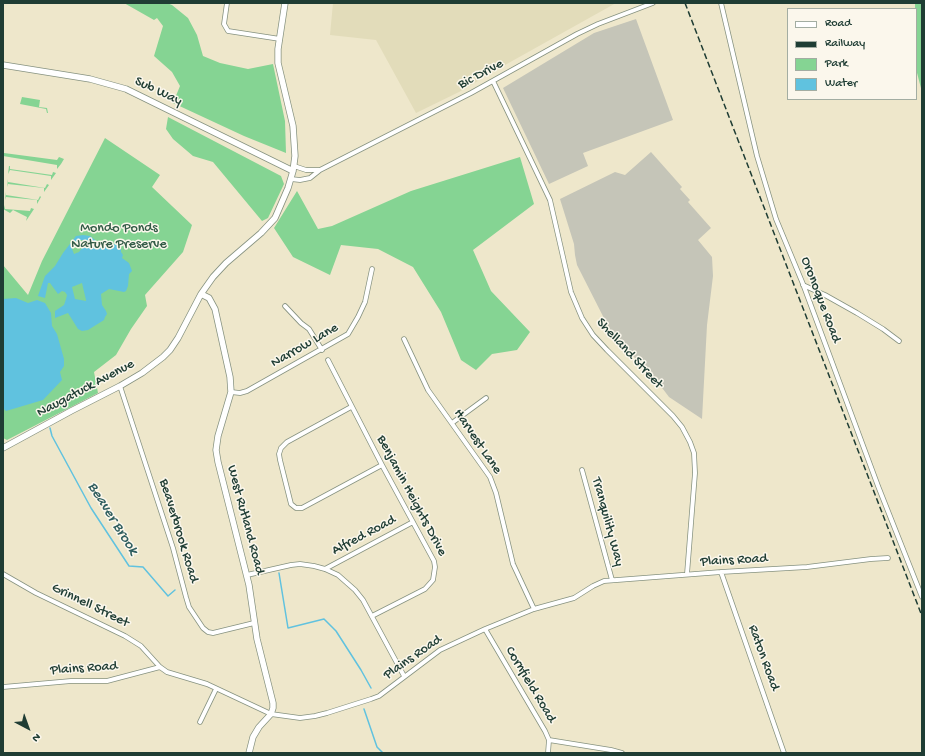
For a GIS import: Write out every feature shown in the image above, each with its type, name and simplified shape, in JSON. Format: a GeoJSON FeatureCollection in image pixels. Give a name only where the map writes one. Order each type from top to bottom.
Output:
{"type":"FeatureCollection","features":[{"type":"Feature","properties":{"kind":"main road","name":"Naugatuck Avenue"},"geometry":{"type":"LineString","coordinates":[[3,448],[57,418],[120,386],[148,369],[170,350],[183,330],[209,282],[222,267],[270,224],[283,203],[294,169],[295,146],[293,126],[278,62],[284,3]]}},
{"type":"Feature","properties":{"kind":"main road","name":"Sub Way"},"geometry":{"type":"LineString","coordinates":[[3,65],[90,79],[126,89],[294,169]]}},
{"type":"Feature","properties":{"kind":"main road","name":"West Rutland Road"},"geometry":{"type":"LineString","coordinates":[[202,294],[210,299],[216,312],[230,377],[231,392],[218,436],[217,455],[222,482],[247,575],[257,639],[272,700],[273,708],[271,714]]}},
{"type":"Feature","properties":{"kind":"main road"},"geometry":{"type":"LineString","coordinates":[[249,753],[256,731],[271,714]]}},
{"type":"Feature","properties":{"kind":"street"},"geometry":{"type":"LineString","coordinates":[[227,3],[224,24],[228,31],[280,39]]}},
{"type":"Feature","properties":{"kind":"street","name":"Bic Drive"},"geometry":{"type":"LineString","coordinates":[[291,179],[305,179],[315,175],[320,170],[493,81],[589,28],[653,3]]}},
{"type":"Feature","properties":{"kind":"street","name":"Oronoque Road"},"geometry":{"type":"LineString","coordinates":[[721,3],[757,156],[776,219],[803,284],[878,486],[922,597]]}},
{"type":"Feature","properties":{"kind":"street","name":"Shelland Street"},"geometry":{"type":"LineString","coordinates":[[493,81],[550,200],[571,292],[582,318],[593,335],[606,350],[674,416],[682,426],[690,442],[694,453],[696,473],[687,574]]}},
{"type":"Feature","properties":{"kind":"street"},"geometry":{"type":"LineString","coordinates":[[294,169],[320,170]]}},
{"type":"Feature","properties":{"kind":"street","name":"Narrow Lane"},"geometry":{"type":"LineString","coordinates":[[231,392],[240,393],[247,391],[348,334],[365,302],[372,269]]}},
{"type":"Feature","properties":{"kind":"street"},"geometry":{"type":"LineString","coordinates":[[803,284],[857,313],[899,341]]}},
{"type":"Feature","properties":{"kind":"street"},"geometry":{"type":"LineString","coordinates":[[285,306],[301,323],[309,329],[322,350]]}},
{"type":"Feature","properties":{"kind":"street","name":"Harvest Lane"},"geometry":{"type":"LineString","coordinates":[[404,339],[428,390],[487,472],[492,482],[496,493],[512,564],[534,609]]}},
{"type":"Feature","properties":{"kind":"street","name":"Benjamin Heights Drive"},"geometry":{"type":"LineString","coordinates":[[328,360],[351,407],[434,560],[435,567],[433,580],[425,589],[372,616]]}},
{"type":"Feature","properties":{"kind":"street","name":"Beaverbrook Road"},"geometry":{"type":"LineString","coordinates":[[120,386],[173,548],[189,607],[203,628],[210,633],[254,623]]}},
{"type":"Feature","properties":{"kind":"street"},"geometry":{"type":"LineString","coordinates":[[452,423],[486,398]]}},
{"type":"Feature","properties":{"kind":"street"},"geometry":{"type":"LineString","coordinates":[[351,407],[287,442],[281,448],[279,454],[280,460],[291,504],[296,508],[302,508],[382,465]]}},
{"type":"Feature","properties":{"kind":"street","name":"Tranquility Way"},"geometry":{"type":"LineString","coordinates":[[582,470],[612,580]]}},
{"type":"Feature","properties":{"kind":"street","name":"Alfred Road"},"geometry":{"type":"LineString","coordinates":[[325,569],[413,522]]}},
{"type":"Feature","properties":{"kind":"street","name":"Plains Road"},"geometry":{"type":"LineString","coordinates":[[3,687],[71,681],[108,681],[160,667],[170,673],[200,682],[271,714],[300,718],[315,716],[379,696],[440,650],[484,629],[534,609],[574,598],[598,583],[612,580],[687,574],[806,567],[888,558]]}},
{"type":"Feature","properties":{"kind":"street"},"geometry":{"type":"LineString","coordinates":[[247,575],[291,565],[314,566],[338,575],[355,590],[363,600],[404,676]]}},
{"type":"Feature","properties":{"kind":"street","name":"Raton Road"},"geometry":{"type":"LineString","coordinates":[[721,572],[784,753]]}},
{"type":"Feature","properties":{"kind":"street","name":"Grinnell Street"},"geometry":{"type":"LineString","coordinates":[[3,574],[36,593],[125,636],[141,646],[160,667]]}},
{"type":"Feature","properties":{"kind":"street","name":"Cornfield Road"},"geometry":{"type":"LineString","coordinates":[[484,629],[549,740],[548,753]]}},
{"type":"Feature","properties":{"kind":"street"},"geometry":{"type":"LineString","coordinates":[[200,722],[216,689]]}},
{"type":"Feature","properties":{"kind":"street"},"geometry":{"type":"LineString","coordinates":[[549,740],[622,753]]}},
{"type":"Feature","properties":{"kind":"shaded area"},"geometry":{"type":"Polygon","coordinates":[[[333,3],[616,3],[459,92],[416,113],[376,40],[330,35],[333,3]]]}},
{"type":"Feature","properties":{"kind":"shaded area"},"geometry":{"type":"Polygon","coordinates":[[[636,19],[673,120],[583,153],[588,166],[549,184],[503,88],[594,33],[636,19]]]}},
{"type":"Feature","properties":{"kind":"shaded area"},"geometry":{"type":"Polygon","coordinates":[[[651,152],[682,187],[680,189],[690,200],[688,202],[711,228],[698,240],[712,257],[713,276],[707,325],[702,419],[669,397],[650,372],[618,342],[610,330],[577,265],[574,244],[560,199],[615,172],[625,175],[651,152]]]}},
{"type":"Feature","properties":{"kind":"green space"},"geometry":{"type":"Polygon","coordinates":[[[124,3],[167,3],[172,5],[188,18],[197,35],[203,56],[220,63],[248,69],[273,64],[285,121],[286,153],[244,136],[173,103],[180,86],[172,72],[154,56],[163,26],[157,18],[154,20],[124,3]]]}},
{"type":"Feature","properties":{"kind":"green space"},"geometry":{"type":"Polygon","coordinates":[[[915,3],[922,3],[922,92],[917,73],[917,8],[915,8],[915,3]]]}},
{"type":"Feature","properties":{"kind":"green space"},"geometry":{"type":"Polygon","coordinates":[[[22,97],[40,100],[39,107],[47,108],[48,113],[46,109],[20,104],[22,97]]]}},
{"type":"Feature","properties":{"kind":"green space"},"geometry":{"type":"Polygon","coordinates":[[[168,117],[281,176],[284,184],[268,218],[262,221],[213,162],[193,156],[173,139],[166,129],[168,117]]]}},
{"type":"Feature","properties":{"kind":"green space","name":"Mondo Ponds Nature Preserve"},"geometry":{"type":"Polygon","coordinates":[[[105,138],[160,175],[152,187],[192,225],[183,252],[145,295],[147,306],[131,329],[116,355],[94,372],[98,393],[7,440],[3,438],[3,265],[28,295],[42,261],[105,138]]]}},
{"type":"Feature","properties":{"kind":"green space"},"geometry":{"type":"Polygon","coordinates":[[[4,153],[57,160],[59,157],[64,159],[57,169],[57,165],[3,156],[4,153]]]}},
{"type":"Feature","properties":{"kind":"green space"},"geometry":{"type":"Polygon","coordinates":[[[520,157],[534,204],[473,250],[491,291],[530,332],[517,350],[492,354],[476,370],[461,360],[441,312],[413,267],[378,249],[341,245],[330,275],[293,257],[274,228],[297,191],[318,229],[332,226],[411,191],[520,157]]]}},
{"type":"Feature","properties":{"kind":"green space"},"geometry":{"type":"Polygon","coordinates":[[[9,166],[10,169],[52,175],[53,172],[56,173],[51,180],[51,176],[10,170],[8,174],[9,166]]]}},
{"type":"Feature","properties":{"kind":"green space"},"geometry":{"type":"Polygon","coordinates":[[[8,179],[8,182],[45,188],[47,184],[49,185],[44,192],[44,188],[8,184],[7,187],[8,179]]]}},
{"type":"Feature","properties":{"kind":"green space"},"geometry":{"type":"Polygon","coordinates":[[[6,192],[6,195],[38,200],[40,196],[41,197],[37,204],[37,200],[6,197],[5,200],[6,192]]]}},
{"type":"Feature","properties":{"kind":"green space"},"geometry":{"type":"Polygon","coordinates":[[[4,205],[5,209],[30,211],[31,208],[34,209],[26,221],[27,217],[13,210],[10,213],[3,209],[4,205]]]}},
{"type":"Feature","properties":{"kind":"water"},"geometry":{"type":"Polygon","coordinates":[[[76,236],[90,236],[103,246],[114,244],[121,247],[121,252],[123,255],[122,258],[129,263],[132,271],[129,274],[126,291],[124,292],[109,289],[101,294],[102,305],[107,314],[104,320],[88,330],[82,331],[78,329],[68,313],[55,318],[55,311],[64,305],[67,295],[65,292],[62,291],[58,294],[50,283],[48,283],[45,298],[38,296],[45,276],[55,266],[76,236]],[[78,240],[72,249],[74,254],[79,252],[85,244],[84,240],[78,240]],[[82,283],[72,287],[75,299],[86,301],[86,300],[82,283]]]}},
{"type":"Feature","properties":{"kind":"water"},"geometry":{"type":"Polygon","coordinates":[[[16,298],[28,303],[37,300],[45,303],[51,313],[52,326],[57,334],[64,359],[64,366],[60,372],[62,380],[43,400],[6,411],[3,408],[3,299],[16,298]]]}},
{"type":"Feature","properties":{"kind":"waterway","name":"Beaver Brook"},"geometry":{"type":"LineString","coordinates":[[50,428],[52,436],[91,508],[129,566],[143,567],[168,596],[175,590]]}},
{"type":"Feature","properties":{"kind":"waterway","name":"Beaver Brook"},"geometry":{"type":"LineString","coordinates":[[279,573],[288,628],[324,619],[336,631],[371,688]]}},
{"type":"Feature","properties":{"kind":"waterway","name":"Beaver Brook"},"geometry":{"type":"LineString","coordinates":[[364,709],[377,747],[383,753]]}},
{"type":"Feature","properties":{"kind":"railway"},"geometry":{"type":"LineString","coordinates":[[685,3],[922,616]]}}]}
